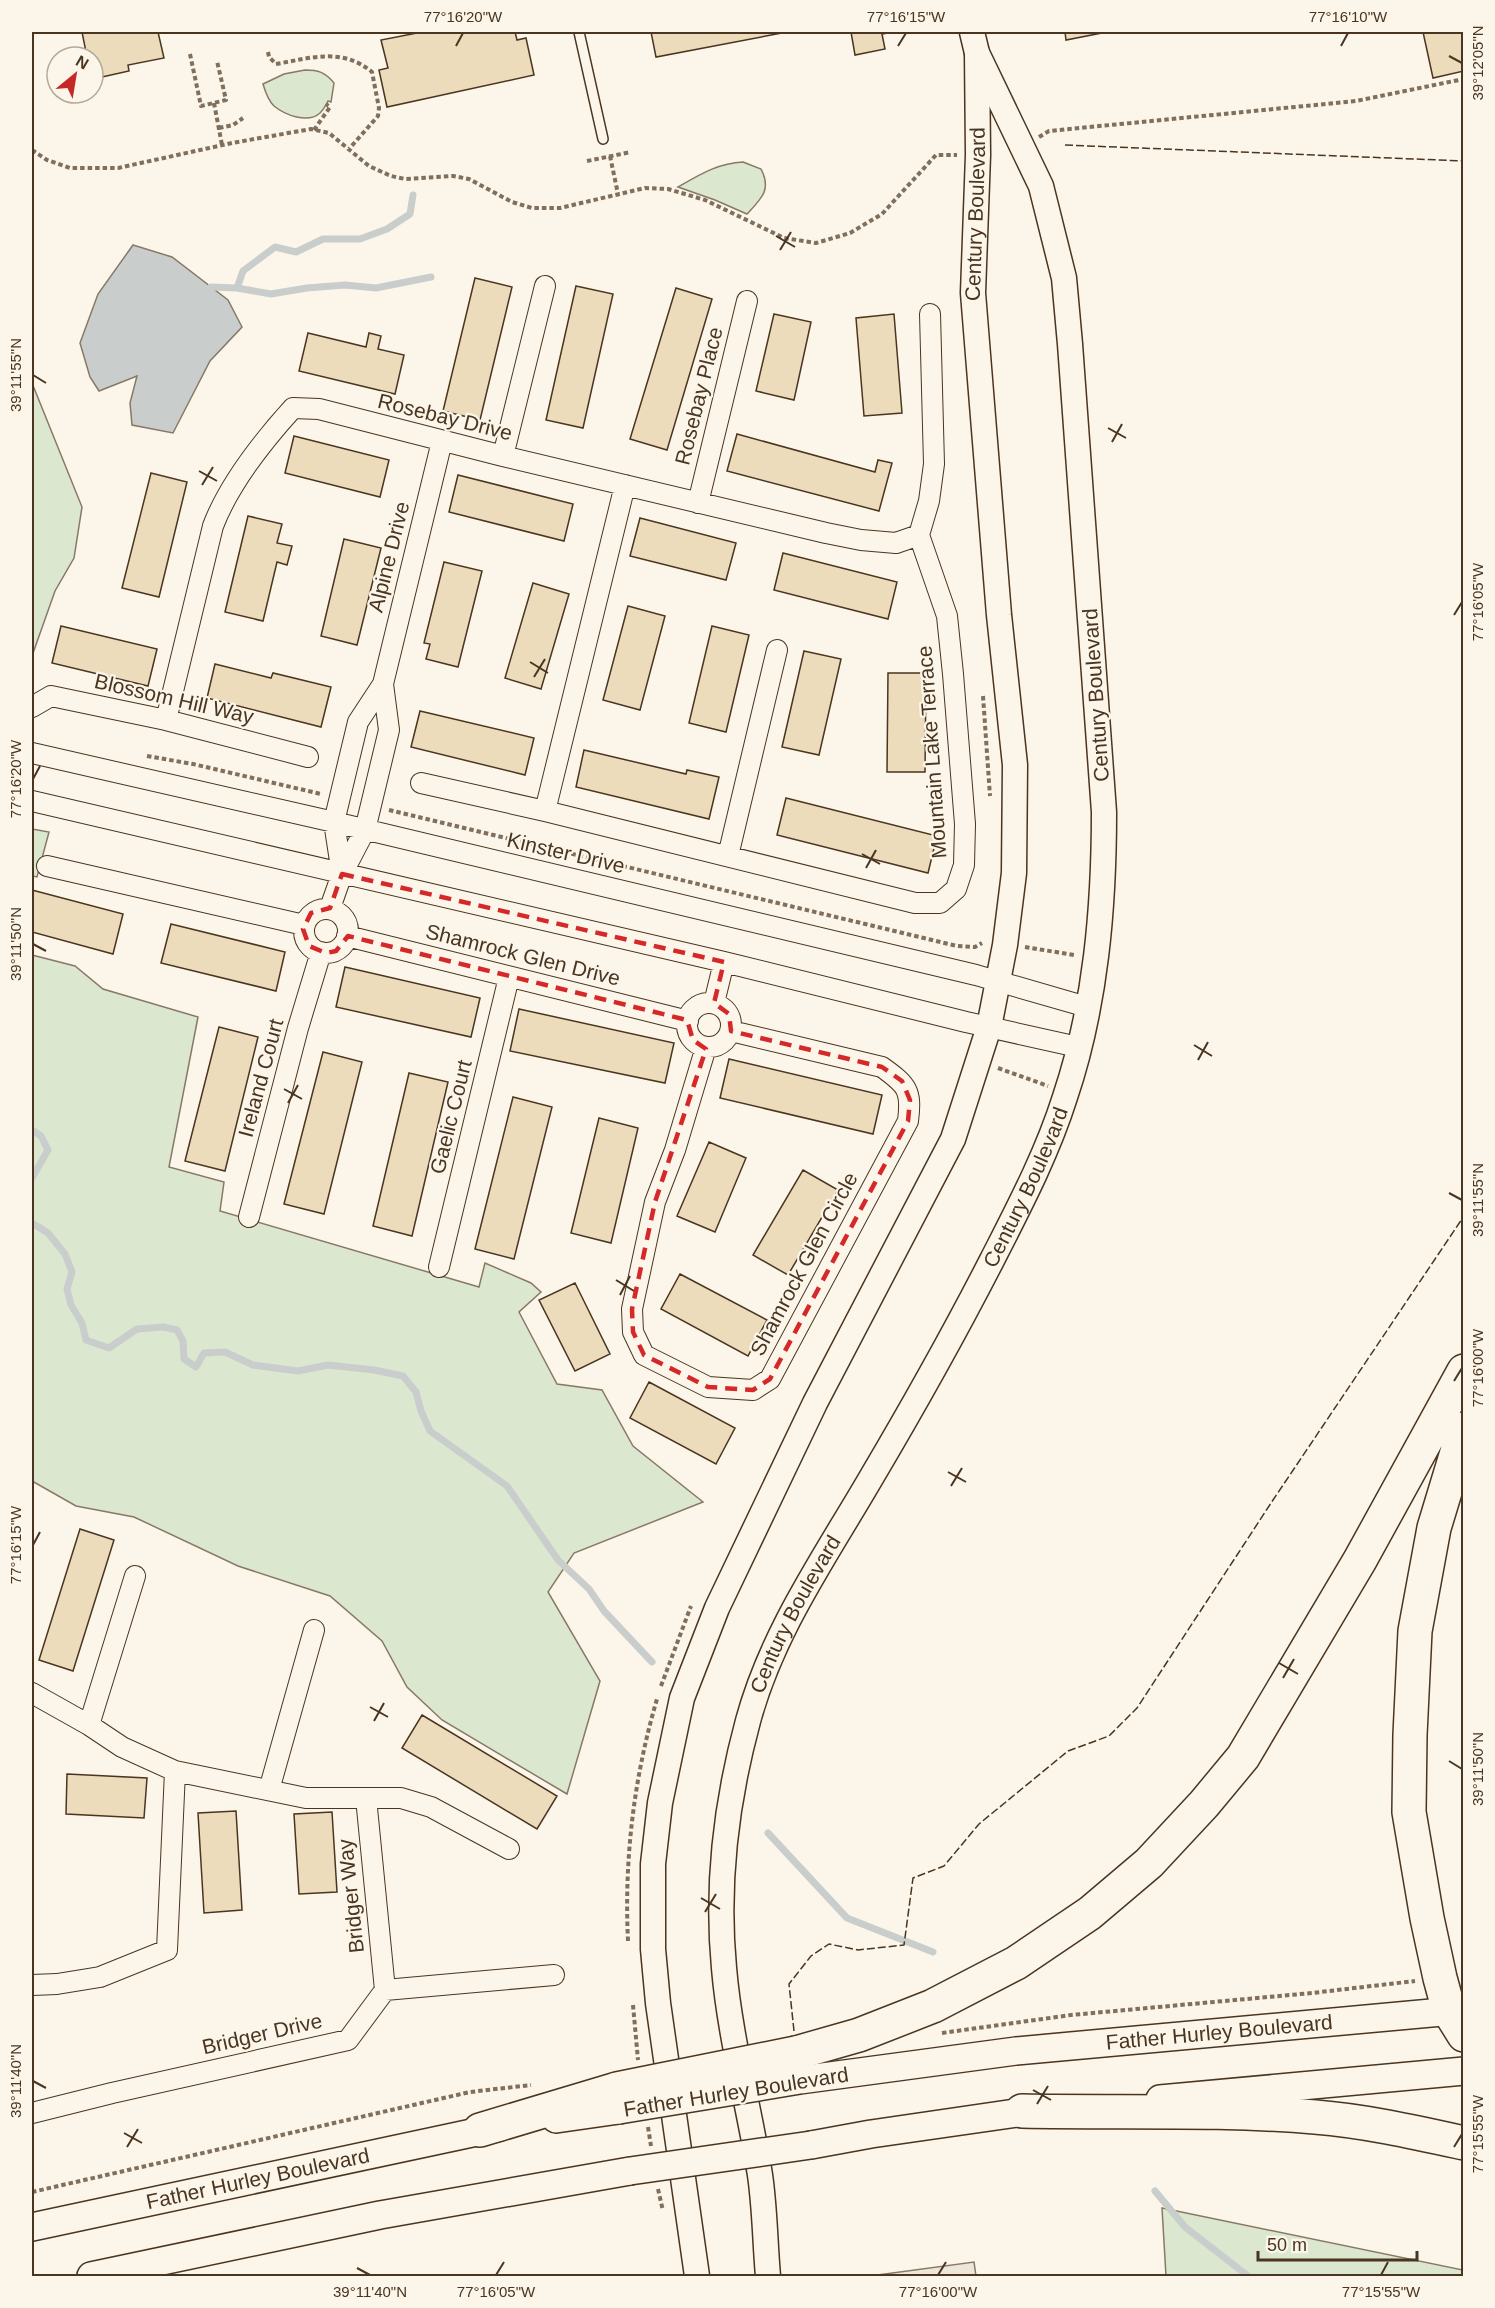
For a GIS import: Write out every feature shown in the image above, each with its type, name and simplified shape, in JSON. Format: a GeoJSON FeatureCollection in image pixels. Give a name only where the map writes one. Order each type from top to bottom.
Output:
{"type":"FeatureCollection","features":[{"type":"Feature","properties":{"kind":"highway"},"geometry":{"type":"LineString","coordinates":[[480,2130],[625,2090],[798,2067],[859,2035],[933,2006],[1016,1963],[1090,1913],[1149,1863],[1204,1804],[1243,1757],[1360,1560],[1464,1371]]}},
{"type":"Feature","properties":{"kind":"highway"},"geometry":{"type":"LineString","coordinates":[[1459,2019],[1427,1918],[1409,1812],[1414,1631],[1434,1528],[1464,1429]]}},
{"type":"Feature","properties":{"kind":"highway"},"geometry":{"type":"LineString","coordinates":[[1022,2111],[1225,2112],[1317,2117],[1390,2127],[1464,2143]]}},
{"type":"Feature","properties":{"kind":"main road","name":"Father Hurley Boulevard"},"geometry":{"type":"LineString","coordinates":[[798,2067],[1459,2019]]}},
{"type":"Feature","properties":{"kind":"main road"},"geometry":{"type":"LineString","coordinates":[[91,2277],[380,2215],[630,2171],[1022,2111],[1464,2071]]}},
{"type":"Feature","properties":{"kind":"main road","name":"Father Hurley Boulevard"},"geometry":{"type":"LineString","coordinates":[[32,2227],[480,2130]]}},
{"type":"Feature","properties":{"kind":"street","name":"Century Boulevard"},"geometry":{"type":"LineString","coordinates":[[768,2277],[760,2180],[726,1991],[722,1948],[722,1862],[731,1791],[740,1754],[762,1679],[791,1612],[911,1410],[1033,1180],[1066,1095],[1097,958],[1104,865],[1104,812],[1064,278],[1041,186],[974,42]]}},
{"type":"Feature","properties":{"kind":"street","name":"Century Boulevard"},"geometry":{"type":"LineString","coordinates":[[697,2277],[658,2003],[653,1949],[653,1864],[658,1813],[682,1698],[717,1608],[810,1414],[954,1139],[989,1028],[998,981],[995,941],[1014,873],[1015,765],[999,615],[973,293],[978,155],[974,42]]}},
{"type":"Feature","properties":{"kind":"street"},"geometry":{"type":"LineString","coordinates":[[503,456],[545,286]]}},
{"type":"Feature","properties":{"kind":"street","name":"Rosebay Place"},"geometry":{"type":"LineString","coordinates":[[698,503],[747,301]]}},
{"type":"Feature","properties":{"kind":"street"},"geometry":{"type":"LineString","coordinates":[[919,535],[929,501],[934,464],[930,314]]}},
{"type":"Feature","properties":{"kind":"street","name":"Rosebay Drive"},"geometry":{"type":"LineString","coordinates":[[166,720],[213,526],[222,501],[277,425],[293,408],[320,409],[503,456],[861,540],[896,543],[919,535]]}},
{"type":"Feature","properties":{"kind":"street","name":"Alpine Drive"},"geometry":{"type":"LineString","coordinates":[[342,874],[334,822],[358,722],[383,684],[442,441]]}},
{"type":"Feature","properties":{"kind":"street"},"geometry":{"type":"LineString","coordinates":[[545,811],[625,485]]}},
{"type":"Feature","properties":{"kind":"street","name":"Mountain Lake Terrace"},"geometry":{"type":"LineString","coordinates":[[421,783],[728,855],[915,903],[940,903],[956,889],[964,865],[964,824],[953,674],[946,616],[919,535]]}},
{"type":"Feature","properties":{"kind":"street"},"geometry":{"type":"LineString","coordinates":[[728,855],[777,650]]}},
{"type":"Feature","properties":{"kind":"street","name":"Alpine Drive"},"geometry":{"type":"LineString","coordinates":[[342,874],[365,830],[389,730],[383,684]]}},
{"type":"Feature","properties":{"kind":"street","name":"Blossom Hill Way"},"geometry":{"type":"LineString","coordinates":[[32,707],[51,696],[166,720],[308,757]]}},
{"type":"Feature","properties":{"kind":"street","name":"Kinster Drive"},"geometry":{"type":"LineString","coordinates":[[32,753],[334,822],[998,981],[1087,1007]]}},
{"type":"Feature","properties":{"kind":"street"},"geometry":{"type":"LineString","coordinates":[[32,801],[724,962],[989,1028],[1078,1047]]}},
{"type":"Feature","properties":{"kind":"street"},"geometry":{"type":"LineString","coordinates":[[47,866],[304,925]]}},
{"type":"Feature","properties":{"kind":"street"},"geometry":{"type":"LineString","coordinates":[[330,908],[342,874]]}},
{"type":"Feature","properties":{"kind":"street"},"geometry":{"type":"LineString","coordinates":[[321,908],[330,908],[345,920],[348,929],[347,936],[343,945],[336,951],[321,952],[309,946],[304,937],[304,925],[312,913],[321,908]]}},
{"type":"Feature","properties":{"kind":"street","name":"Shamrock Glen Drive"},"geometry":{"type":"LineString","coordinates":[[347,936],[688,1021]]}},
{"type":"Feature","properties":{"kind":"street","name":"Ireland Court"},"geometry":{"type":"LineString","coordinates":[[249,1216],[298,1028],[321,952]]}},
{"type":"Feature","properties":{"kind":"street"},"geometry":{"type":"LineString","coordinates":[[714,1003],[724,962]]}},
{"type":"Feature","properties":{"kind":"street","name":"Gaelic Court"},"geometry":{"type":"LineString","coordinates":[[440,1267],[509,977]]}},
{"type":"Feature","properties":{"kind":"street"},"geometry":{"type":"LineString","coordinates":[[705,1002],[714,1003],[724,1008],[729,1014],[732,1023],[731,1031],[720,1045],[706,1047],[693,1040],[688,1031],[689,1014],[695,1007],[705,1002]]}},
{"type":"Feature","properties":{"kind":"street","name":"Shamrock Glen Circle"},"geometry":{"type":"LineString","coordinates":[[706,1047],[675,1150],[655,1202],[632,1309],[633,1332],[644,1355],[687,1378],[708,1387],[753,1390],[770,1379],[908,1121],[910,1100],[902,1081],[882,1067],[731,1031]]}},
{"type":"Feature","properties":{"kind":"street"},"geometry":{"type":"LineString","coordinates":[[89,1725],[135,1576]]}},
{"type":"Feature","properties":{"kind":"street"},"geometry":{"type":"LineString","coordinates":[[270,1790],[314,1630]]}},
{"type":"Feature","properties":{"kind":"street"},"geometry":{"type":"LineString","coordinates":[[32,1694],[89,1725],[122,1747],[175,1771],[306,1798],[401,1798],[431,1807],[509,1849]]}},
{"type":"Feature","properties":{"kind":"street"},"geometry":{"type":"LineString","coordinates":[[32,1985],[57,1984],[100,1977],[167,1950],[175,1771]]}},
{"type":"Feature","properties":{"kind":"street","name":"Bridger Way"},"geometry":{"type":"LineString","coordinates":[[366,1798],[385,1990]]}},
{"type":"Feature","properties":{"kind":"street"},"geometry":{"type":"LineString","coordinates":[[385,1990],[554,1975]]}},
{"type":"Feature","properties":{"kind":"street","name":"Bridger Drive"},"geometry":{"type":"LineString","coordinates":[[32,2113],[112,2092],[348,2040],[385,1990]]}},
{"type":"Feature","properties":{"kind":"lane"},"geometry":{"type":"LineString","coordinates":[[579,32],[603,140]]}},
{"type":"Feature","properties":{"kind":"path"},"geometry":{"type":"LineString","coordinates":[[268,52],[276,64],[325,55],[359,61],[372,72],[380,108],[378,116],[349,148]]}},
{"type":"Feature","properties":{"kind":"path"},"geometry":{"type":"LineString","coordinates":[[190,54],[201,106],[226,100],[217,61]]}},
{"type":"Feature","properties":{"kind":"path"},"geometry":{"type":"LineString","coordinates":[[1023,148],[1049,131],[1356,101],[1464,79]]}},
{"type":"Feature","properties":{"kind":"path"},"geometry":{"type":"LineString","coordinates":[[214,103],[222,145]]}},
{"type":"Feature","properties":{"kind":"path"},"geometry":{"type":"LineString","coordinates":[[314,130],[330,107],[326,104]]}},
{"type":"Feature","properties":{"kind":"path"},"geometry":{"type":"LineString","coordinates":[[219,128],[233,125],[243,118]]}},
{"type":"Feature","properties":{"kind":"path"},"geometry":{"type":"LineString","coordinates":[[32,150],[47,160],[70,168],[118,168],[279,133],[314,130],[328,133],[369,166],[391,176],[405,179],[453,176],[469,179],[512,202],[532,208],[560,208],[645,188],[668,189],[705,200],[784,238],[816,243],[850,233],[882,214],[936,155],[978,155]]}},
{"type":"Feature","properties":{"kind":"path"},"geometry":{"type":"LineString","coordinates":[[587,161],[631,152]]}},
{"type":"Feature","properties":{"kind":"path"},"geometry":{"type":"LineString","coordinates":[[610,156],[618,194]]}},
{"type":"Feature","properties":{"kind":"path"},"geometry":{"type":"LineString","coordinates":[[983,692],[990,799]]}},
{"type":"Feature","properties":{"kind":"path"},"geometry":{"type":"LineString","coordinates":[[146,756],[314,791],[339,802]]}},
{"type":"Feature","properties":{"kind":"path"},"geometry":{"type":"LineString","coordinates":[[370,809],[386,809],[968,948],[995,941],[1097,958]]}},
{"type":"Feature","properties":{"kind":"path"},"geometry":{"type":"LineString","coordinates":[[979,1064],[1046,1085],[1066,1095]]}},
{"type":"Feature","properties":{"kind":"path"},"geometry":{"type":"LineString","coordinates":[[628,1943],[628,1856],[634,1803],[646,1738],[662,1681],[692,1605]]}},
{"type":"Feature","properties":{"kind":"path"},"geometry":{"type":"LineString","coordinates":[[940,2033],[1071,2015],[1312,1993],[1417,1980]]}},
{"type":"Feature","properties":{"kind":"path"},"geometry":{"type":"LineString","coordinates":[[625,2090],[633,2000]]}},
{"type":"Feature","properties":{"kind":"path"},"geometry":{"type":"LineString","coordinates":[[32,2192],[470,2092],[537,2084]]}},
{"type":"Feature","properties":{"kind":"path"},"geometry":{"type":"LineString","coordinates":[[647,2117],[652,2153]]}},
{"type":"Feature","properties":{"kind":"path"},"geometry":{"type":"LineString","coordinates":[[658,2188],[667,2222]]}},
{"type":"Feature","properties":{"kind":"highlighted area"},"geometry":{"type":"Polygon","coordinates":[[[342,874],[724,962],[714,1003],[729,1014],[731,1031],[882,1067],[902,1081],[910,1100],[908,1121],[770,1379],[753,1390],[708,1387],[644,1355],[633,1332],[632,1309],[655,1202],[706,1049],[693,1040],[687,1020],[348,936],[336,951],[326,953],[309,946],[303,929],[311,913],[330,908],[342,874]]]}},
{"type":"Feature","properties":{"kind":"green space"},"geometry":{"type":"Polygon","coordinates":[[[305,70],[321,72],[334,83],[331,102],[328,101],[321,112],[309,118],[290,115],[274,106],[263,84],[284,74],[305,70]]]}},
{"type":"Feature","properties":{"kind":"green space"},"geometry":{"type":"Polygon","coordinates":[[[743,162],[761,169],[765,183],[763,194],[747,214],[678,187],[717,167],[743,162]]]}},
{"type":"Feature","properties":{"kind":"green space"},"geometry":{"type":"Polygon","coordinates":[[[32,383],[82,507],[74,558],[55,591],[32,656],[32,383]]]}},
{"type":"Feature","properties":{"kind":"green space"},"geometry":{"type":"Polygon","coordinates":[[[32,829],[49,832],[37,877],[32,876],[32,829]]]}},
{"type":"Feature","properties":{"kind":"green space"},"geometry":{"type":"Polygon","coordinates":[[[32,955],[75,966],[103,989],[198,1017],[169,1167],[224,1182],[220,1211],[479,1287],[485,1263],[531,1283],[541,1292],[519,1312],[557,1384],[602,1390],[633,1446],[703,1502],[574,1553],[548,1592],[600,1681],[567,1794],[442,1720],[407,1687],[382,1641],[330,1596],[238,1566],[134,1517],[76,1506],[32,1481],[32,955]]]}},
{"type":"Feature","properties":{"kind":"green space"},"geometry":{"type":"Polygon","coordinates":[[[1162,2208],[1463,2270],[1463,2276],[1166,2276],[1162,2208]]]}},
{"type":"Feature","properties":{"kind":"shaded area"},"geometry":{"type":"Polygon","coordinates":[[[133,245],[172,257],[228,300],[242,327],[210,361],[173,433],[132,425],[130,403],[137,376],[99,391],[90,377],[80,343],[98,294],[133,245]]]}},
{"type":"Feature","properties":{"kind":"shaded area"},"geometry":{"type":"Polygon","coordinates":[[[974,2262],[976,2276],[870,2276],[974,2262]]]}},
{"type":"Feature","properties":{"kind":"building"},"geometry":{"type":"Polygon","coordinates":[[[82,32],[158,32],[164,58],[128,65],[129,71],[105,76],[105,45],[85,45],[82,32]]]}},
{"type":"Feature","properties":{"kind":"building"},"geometry":{"type":"Polygon","coordinates":[[[422,32],[515,32],[517,40],[526,38],[534,75],[387,107],[379,70],[388,68],[381,40],[422,32]]]}},
{"type":"Feature","properties":{"kind":"building"},"geometry":{"type":"Polygon","coordinates":[[[651,32],[787,32],[656,57],[651,32]]]}},
{"type":"Feature","properties":{"kind":"building"},"geometry":{"type":"Polygon","coordinates":[[[851,32],[894,32],[882,34],[885,49],[855,55],[851,32]]]}},
{"type":"Feature","properties":{"kind":"building"},"geometry":{"type":"Polygon","coordinates":[[[1065,32],[1107,32],[1066,40],[1065,32]]]}},
{"type":"Feature","properties":{"kind":"building"},"geometry":{"type":"Polygon","coordinates":[[[1423,32],[1464,32],[1464,71],[1433,78],[1423,32]]]}},
{"type":"Feature","properties":{"kind":"building"},"geometry":{"type":"Polygon","coordinates":[[[475,278],[512,287],[480,420],[443,411],[475,278]]]}},
{"type":"Feature","properties":{"kind":"building"},"geometry":{"type":"Polygon","coordinates":[[[576,286],[613,294],[583,428],[546,420],[576,286]]]}},
{"type":"Feature","properties":{"kind":"building"},"geometry":{"type":"Polygon","coordinates":[[[676,288],[712,299],[667,450],[630,439],[676,288]]]}},
{"type":"Feature","properties":{"kind":"building"},"geometry":{"type":"Polygon","coordinates":[[[774,314],[811,322],[794,400],[756,391],[774,314]]]}},
{"type":"Feature","properties":{"kind":"building"},"geometry":{"type":"Polygon","coordinates":[[[894,314],[902,413],[864,416],[856,318],[894,314]]]}},
{"type":"Feature","properties":{"kind":"building"},"geometry":{"type":"Polygon","coordinates":[[[308,333],[366,347],[369,333],[381,336],[378,349],[404,355],[395,394],[299,371],[308,333]]]}},
{"type":"Feature","properties":{"kind":"building"},"geometry":{"type":"Polygon","coordinates":[[[737,434],[875,472],[878,460],[892,463],[879,511],[727,471],[737,434]]]}},
{"type":"Feature","properties":{"kind":"building"},"geometry":{"type":"Polygon","coordinates":[[[294,436],[389,460],[380,497],[285,473],[294,436]]]}},
{"type":"Feature","properties":{"kind":"building"},"geometry":{"type":"Polygon","coordinates":[[[151,473],[187,482],[159,597],[122,588],[151,473]]]}},
{"type":"Feature","properties":{"kind":"building"},"geometry":{"type":"Polygon","coordinates":[[[458,475],[573,504],[564,541],[449,512],[458,475]]]}},
{"type":"Feature","properties":{"kind":"building"},"geometry":{"type":"Polygon","coordinates":[[[248,516],[282,524],[277,543],[292,546],[287,565],[277,562],[263,621],[225,612],[248,516]]]}},
{"type":"Feature","properties":{"kind":"building"},"geometry":{"type":"Polygon","coordinates":[[[640,518],[736,543],[726,580],[630,556],[640,518]]]}},
{"type":"Feature","properties":{"kind":"building"},"geometry":{"type":"Polygon","coordinates":[[[344,539],[381,548],[357,645],[321,636],[344,539]]]}},
{"type":"Feature","properties":{"kind":"building"},"geometry":{"type":"Polygon","coordinates":[[[783,553],[897,582],[888,619],[774,590],[783,553]]]}},
{"type":"Feature","properties":{"kind":"building"},"geometry":{"type":"Polygon","coordinates":[[[444,562],[482,571],[458,667],[426,659],[430,644],[424,643],[444,562]]]}},
{"type":"Feature","properties":{"kind":"building"},"geometry":{"type":"Polygon","coordinates":[[[533,583],[569,594],[541,689],[505,678],[533,583]]]}},
{"type":"Feature","properties":{"kind":"building"},"geometry":{"type":"Polygon","coordinates":[[[628,606],[665,616],[640,710],[603,700],[628,606]]]}},
{"type":"Feature","properties":{"kind":"building"},"geometry":{"type":"Polygon","coordinates":[[[61,626],[157,649],[148,686],[52,663],[61,626]]]}},
{"type":"Feature","properties":{"kind":"building"},"geometry":{"type":"Polygon","coordinates":[[[712,626],[749,635],[726,732],[689,723],[712,626]]]}},
{"type":"Feature","properties":{"kind":"building"},"geometry":{"type":"Polygon","coordinates":[[[804,651],[841,659],[819,755],[782,747],[804,651]]]}},
{"type":"Feature","properties":{"kind":"building"},"geometry":{"type":"Polygon","coordinates":[[[215,664],[271,678],[273,673],[331,687],[321,727],[207,698],[215,664]]]}},
{"type":"Feature","properties":{"kind":"building"},"geometry":{"type":"Polygon","coordinates":[[[888,673],[926,673],[925,772],[887,772],[888,673]]]}},
{"type":"Feature","properties":{"kind":"building"},"geometry":{"type":"Polygon","coordinates":[[[420,711],[534,738],[525,775],[411,747],[420,711]]]}},
{"type":"Feature","properties":{"kind":"building"},"geometry":{"type":"Polygon","coordinates":[[[584,750],[686,774],[687,770],[719,777],[709,819],[576,787],[584,750]]]}},
{"type":"Feature","properties":{"kind":"building"},"geometry":{"type":"Polygon","coordinates":[[[786,798],[937,836],[928,873],[777,835],[786,798]]]}},
{"type":"Feature","properties":{"kind":"building"},"geometry":{"type":"Polygon","coordinates":[[[32,890],[123,914],[113,954],[32,932],[32,890]]]}},
{"type":"Feature","properties":{"kind":"building"},"geometry":{"type":"Polygon","coordinates":[[[171,924],[285,952],[276,991],[161,963],[171,924]]]}},
{"type":"Feature","properties":{"kind":"building"},"geometry":{"type":"Polygon","coordinates":[[[345,967],[480,998],[471,1037],[336,1007],[345,967]]]}},
{"type":"Feature","properties":{"kind":"building"},"geometry":{"type":"Polygon","coordinates":[[[519,1009],[674,1043],[665,1083],[510,1051],[519,1009]]]}},
{"type":"Feature","properties":{"kind":"building"},"geometry":{"type":"Polygon","coordinates":[[[219,1027],[258,1037],[225,1171],[185,1161],[219,1027]]]}},
{"type":"Feature","properties":{"kind":"building"},"geometry":{"type":"Polygon","coordinates":[[[323,1052],[362,1062],[324,1214],[284,1204],[323,1052]]]}},
{"type":"Feature","properties":{"kind":"building"},"geometry":{"type":"Polygon","coordinates":[[[729,1059],[882,1095],[873,1134],[720,1098],[729,1059]]]}},
{"type":"Feature","properties":{"kind":"building"},"geometry":{"type":"Polygon","coordinates":[[[409,1073],[448,1082],[412,1236],[373,1226],[409,1073]]]}},
{"type":"Feature","properties":{"kind":"building"},"geometry":{"type":"Polygon","coordinates":[[[513,1097],[552,1107],[514,1259],[475,1249],[513,1097]]]}},
{"type":"Feature","properties":{"kind":"building"},"geometry":{"type":"Polygon","coordinates":[[[599,1118],[638,1128],[611,1243],[571,1233],[599,1118]]]}},
{"type":"Feature","properties":{"kind":"building"},"geometry":{"type":"Polygon","coordinates":[[[709,1142],[746,1158],[715,1232],[677,1216],[709,1142]]]}},
{"type":"Feature","properties":{"kind":"building"},"geometry":{"type":"Polygon","coordinates":[[[803,1170],[838,1190],[788,1275],[753,1255],[803,1170]]]}},
{"type":"Feature","properties":{"kind":"building"},"geometry":{"type":"Polygon","coordinates":[[[680,1274],[767,1320],[748,1356],[661,1309],[680,1274]]]}},
{"type":"Feature","properties":{"kind":"building"},"geometry":{"type":"Polygon","coordinates":[[[575,1283],[610,1354],[575,1371],[539,1300],[575,1283]]]}},
{"type":"Feature","properties":{"kind":"building"},"geometry":{"type":"Polygon","coordinates":[[[649,1382],[735,1428],[716,1464],[630,1418],[649,1382]]]}},
{"type":"Feature","properties":{"kind":"building"},"geometry":{"type":"Polygon","coordinates":[[[80,1529],[114,1540],[73,1671],[39,1660],[80,1529]]]}},
{"type":"Feature","properties":{"kind":"building"},"geometry":{"type":"Polygon","coordinates":[[[422,1715],[557,1796],[537,1829],[402,1748],[422,1715]]]}},
{"type":"Feature","properties":{"kind":"building"},"geometry":{"type":"Polygon","coordinates":[[[67,1774],[147,1778],[144,1818],[66,1814],[67,1774]]]}},
{"type":"Feature","properties":{"kind":"building"},"geometry":{"type":"Polygon","coordinates":[[[236,1811],[242,1910],[204,1913],[198,1813],[236,1811]]]}},
{"type":"Feature","properties":{"kind":"building"},"geometry":{"type":"Polygon","coordinates":[[[332,1812],[337,1892],[299,1894],[294,1814],[332,1812]]]}},
{"type":"Feature","properties":{"kind":"waterway"},"geometry":{"type":"LineString","coordinates":[[237,288],[243,271],[275,247],[296,252],[323,239],[360,239],[387,229],[410,214],[413,195]]}},
{"type":"Feature","properties":{"kind":"waterway"},"geometry":{"type":"LineString","coordinates":[[211,287],[237,288],[271,294],[345,285],[376,288],[431,277]]}},
{"type":"Feature","properties":{"kind":"waterway"},"geometry":{"type":"LineString","coordinates":[[32,1130],[41,1136],[48,1150],[32,1178]]}},
{"type":"Feature","properties":{"kind":"waterway"},"geometry":{"type":"LineString","coordinates":[[32,1223],[48,1233],[65,1254],[72,1272],[67,1289],[71,1305],[82,1323],[86,1340],[109,1348],[137,1329],[163,1327],[177,1330],[183,1341],[184,1359],[196,1367],[204,1353],[225,1352],[253,1365],[298,1371],[328,1365],[403,1376],[416,1392],[430,1431],[507,1486],[558,1560],[589,1589],[604,1611],[652,1662]]}},
{"type":"Feature","properties":{"kind":"waterway"},"geometry":{"type":"LineString","coordinates":[[768,1833],[847,1918],[933,1952]]}},
{"type":"Feature","properties":{"kind":"waterway"},"geometry":{"type":"LineString","coordinates":[[1155,2191],[1185,2227],[1248,2276]]}},
{"type":"Feature","properties":{"kind":"fence"},"geometry":{"type":"LineString","coordinates":[[1065,145],[1464,161]]}},
{"type":"Feature","properties":{"kind":"fence"},"geometry":{"type":"LineString","coordinates":[[794,2031],[789,1984],[811,1956],[829,1944],[858,1950],[904,1945],[913,1878],[944,1866],[979,1824],[1068,1751],[1109,1736],[1137,1708],[1273,1500],[1464,1216]]}}]}
